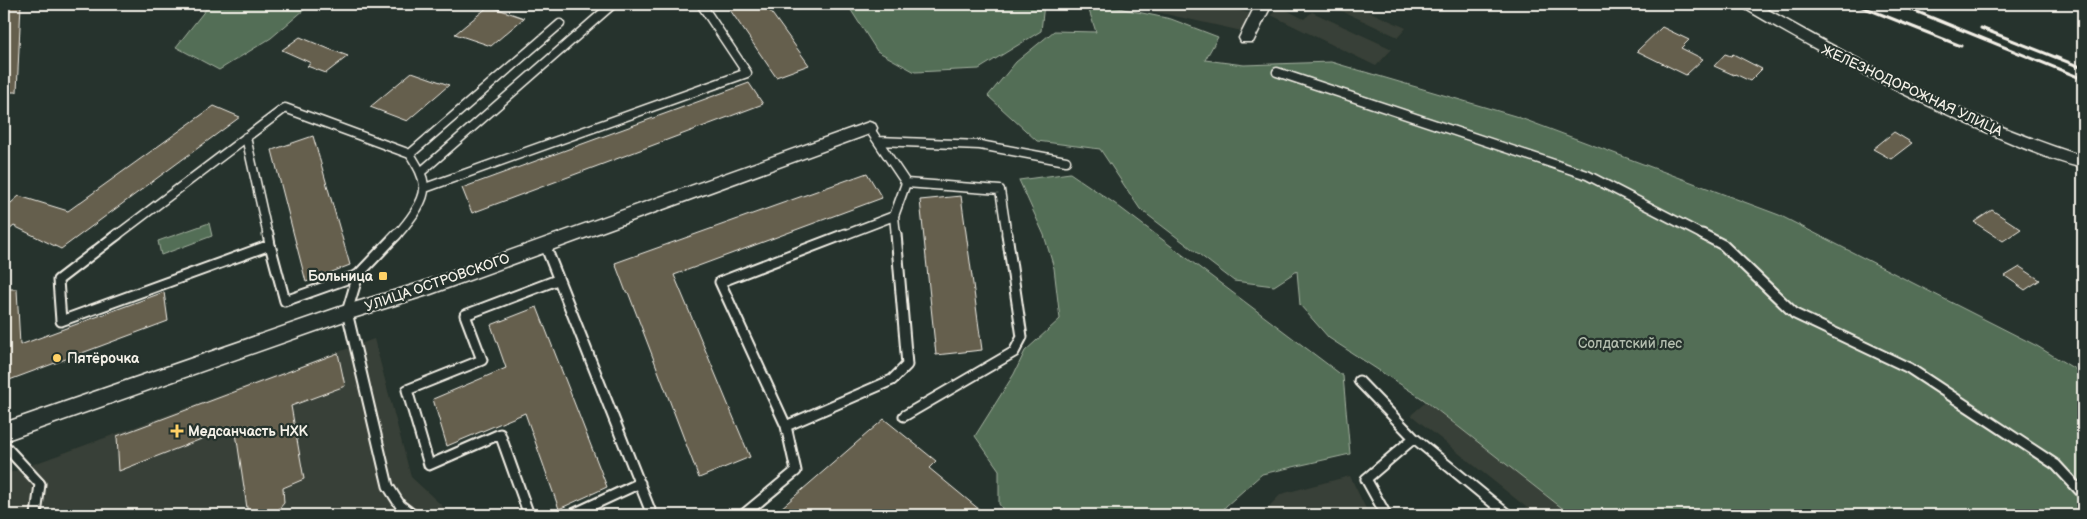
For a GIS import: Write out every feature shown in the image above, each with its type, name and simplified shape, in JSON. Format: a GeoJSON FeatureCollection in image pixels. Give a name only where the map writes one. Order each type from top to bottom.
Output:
{"type":"FeatureCollection","features":[{"type":"Feature","properties":{"kind":"street"},"geometry":{"type":"LineString","coordinates":[[1247,38],[1264,4]]}},
{"type":"Feature","properties":{"kind":"street","name":"ЖЕЛЕЗНОДОРОЖНАЯ УЛИЦА"},"geometry":{"type":"LineString","coordinates":[[1747,4],[1809,40],[1891,83],[2011,136],[2050,152],[2083,162]]}},
{"type":"Feature","properties":{"kind":"street","name":"УЛИЦА ОСТРОВСКОГО"},"geometry":{"type":"LineString","coordinates":[[4,432],[348,312],[424,289],[545,245],[874,134]]}},
{"type":"Feature","properties":{"kind":"lane"},"geometry":{"type":"LineString","coordinates":[[422,172],[613,4]]}},
{"type":"Feature","properties":{"kind":"lane"},"geometry":{"type":"LineString","coordinates":[[425,188],[747,73],[700,4]]}},
{"type":"Feature","properties":{"kind":"lane"},"geometry":{"type":"LineString","coordinates":[[410,154],[560,24]]}},
{"type":"Feature","properties":{"kind":"lane"},"geometry":{"type":"LineString","coordinates":[[1276,72],[1587,175],[1723,245],[1795,314],[1909,368],[2056,465],[2083,494]]}},
{"type":"Feature","properties":{"kind":"lane"},"geometry":{"type":"LineString","coordinates":[[270,245],[61,321],[58,280],[285,108],[410,154],[422,172],[425,188],[416,209],[402,229],[358,276],[348,312],[388,486],[400,505],[413,515]]}},
{"type":"Feature","properties":{"kind":"lane"},"geometry":{"type":"LineString","coordinates":[[874,134],[910,141],[980,145],[1066,161]]}},
{"type":"Feature","properties":{"kind":"lane"},"geometry":{"type":"LineString","coordinates":[[874,134],[906,184]]}},
{"type":"Feature","properties":{"kind":"lane"},"geometry":{"type":"LineString","coordinates":[[246,137],[270,245],[286,301],[358,276]]}},
{"type":"Feature","properties":{"kind":"lane"},"geometry":{"type":"LineString","coordinates":[[786,426],[892,380],[906,365],[894,216],[906,184]]}},
{"type":"Feature","properties":{"kind":"lane"},"geometry":{"type":"LineString","coordinates":[[904,416],[1014,352],[1022,337],[1000,190],[906,184]]}},
{"type":"Feature","properties":{"kind":"lane"},"geometry":{"type":"LineString","coordinates":[[743,515],[796,471],[786,426],[720,282],[894,216]]}},
{"type":"Feature","properties":{"kind":"lane"},"geometry":{"type":"LineString","coordinates":[[545,245],[557,280],[652,515]]}},
{"type":"Feature","properties":{"kind":"lane"},"geometry":{"type":"LineString","coordinates":[[530,515],[500,434],[429,465],[407,390],[482,360],[465,315],[557,280]]}},
{"type":"Feature","properties":{"kind":"lane"},"geometry":{"type":"LineString","coordinates":[[1359,381],[1414,438],[1508,515]]}},
{"type":"Feature","properties":{"kind":"lane"},"geometry":{"type":"LineString","coordinates":[[1386,515],[1366,479],[1414,438]]}},
{"type":"Feature","properties":{"kind":"lane"},"geometry":{"type":"LineString","coordinates":[[4,445],[40,484],[36,515]]}},
{"type":"Feature","properties":{"kind":"lane"},"geometry":{"type":"LineString","coordinates":[[571,515],[640,483]]}},
{"type":"Feature","properties":{"kind":"shaded area"},"geometry":{"type":"Polygon","coordinates":[[[1121,4],[1209,4],[1249,13],[1242,31],[1121,4]]]}},
{"type":"Feature","properties":{"kind":"shaded area"},"geometry":{"type":"Polygon","coordinates":[[[1327,4],[1352,4],[1406,28],[1398,37],[1327,4]]]}},
{"type":"Feature","properties":{"kind":"shaded area"},"geometry":{"type":"Polygon","coordinates":[[[1280,7],[1304,19],[1312,12],[1392,49],[1376,66],[1271,15],[1280,7]]]}},
{"type":"Feature","properties":{"kind":"shaded area"},"geometry":{"type":"Polygon","coordinates":[[[374,339],[411,477],[452,515],[4,515],[4,475],[374,339]]]}},
{"type":"Feature","properties":{"kind":"shaded area"},"geometry":{"type":"Polygon","coordinates":[[[1426,402],[1571,515],[1536,515],[1411,415],[1426,402]]]}},
{"type":"Feature","properties":{"kind":"shaded area"},"geometry":{"type":"Polygon","coordinates":[[[1350,476],[1369,515],[1261,515],[1281,494],[1350,476]]]}},
{"type":"Feature","properties":{"kind":"green space"},"geometry":{"type":"Polygon","coordinates":[[[210,4],[311,4],[271,38],[219,70],[176,47],[210,4]]]}},
{"type":"Feature","properties":{"kind":"green space"},"geometry":{"type":"Polygon","coordinates":[[[847,4],[1044,4],[1041,31],[979,69],[915,72],[877,51],[847,4]]]}},
{"type":"Feature","properties":{"kind":"green space","name":"Солдатский лес"},"geometry":{"type":"Polygon","coordinates":[[[1087,4],[1099,4],[1171,19],[1218,37],[1205,60],[1244,65],[1331,62],[1515,116],[1779,215],[2037,346],[2083,374],[2083,515],[1571,515],[1423,399],[1329,338],[1300,305],[1297,271],[1274,286],[1234,281],[1140,209],[1100,149],[1037,141],[988,96],[1016,62],[1054,31],[1096,32],[1087,4]]]}},
{"type":"Feature","properties":{"kind":"green space"},"geometry":{"type":"Polygon","coordinates":[[[1070,173],[1114,203],[1343,376],[1350,454],[1262,474],[1226,506],[1219,515],[1007,515],[999,504],[999,470],[975,436],[1014,374],[1025,351],[1060,319],[1054,268],[1044,235],[1019,180],[1070,173]]]}},
{"type":"Feature","properties":{"kind":"green space"},"geometry":{"type":"Polygon","coordinates":[[[209,223],[212,236],[161,255],[158,241],[209,223]]]}},
{"type":"Feature","properties":{"kind":"building"},"geometry":{"type":"Polygon","coordinates":[[[4,4],[21,4],[17,92],[4,92],[4,4]]]}},
{"type":"Feature","properties":{"kind":"building"},"geometry":{"type":"Polygon","coordinates":[[[726,4],[765,4],[809,65],[776,77],[726,4]]]}},
{"type":"Feature","properties":{"kind":"building"},"geometry":{"type":"Polygon","coordinates":[[[489,6],[524,18],[491,46],[455,34],[489,6]]]}},
{"type":"Feature","properties":{"kind":"building"},"geometry":{"type":"Polygon","coordinates":[[[1662,27],[1689,40],[1681,48],[1703,59],[1686,75],[1637,51],[1662,27]]]}},
{"type":"Feature","properties":{"kind":"building"},"geometry":{"type":"Polygon","coordinates":[[[300,37],[348,56],[326,73],[307,66],[311,63],[282,50],[300,37]]]}},
{"type":"Feature","properties":{"kind":"building"},"geometry":{"type":"Polygon","coordinates":[[[1725,54],[1731,56],[1733,54],[1762,69],[1750,81],[1714,66],[1725,54]]]}},
{"type":"Feature","properties":{"kind":"building"},"geometry":{"type":"Polygon","coordinates":[[[412,72],[449,85],[407,121],[370,107],[412,72]]]}},
{"type":"Feature","properties":{"kind":"building"},"geometry":{"type":"Polygon","coordinates":[[[749,83],[763,104],[472,213],[462,188],[749,83]]]}},
{"type":"Feature","properties":{"kind":"building"},"geometry":{"type":"Polygon","coordinates":[[[214,106],[240,117],[61,249],[14,226],[4,234],[4,209],[19,196],[68,211],[214,106]]]}},
{"type":"Feature","properties":{"kind":"building"},"geometry":{"type":"Polygon","coordinates":[[[1894,132],[1912,143],[1891,159],[1873,149],[1894,132]]]}},
{"type":"Feature","properties":{"kind":"building"},"geometry":{"type":"Polygon","coordinates":[[[313,136],[350,265],[306,282],[272,150],[313,136]]]}},
{"type":"Feature","properties":{"kind":"building"},"geometry":{"type":"Polygon","coordinates":[[[867,173],[882,198],[674,275],[750,457],[699,478],[628,292],[626,292],[615,263],[867,173]]]}},
{"type":"Feature","properties":{"kind":"building"},"geometry":{"type":"Polygon","coordinates":[[[961,196],[982,350],[936,355],[920,200],[961,196]]]}},
{"type":"Feature","properties":{"kind":"building"},"geometry":{"type":"Polygon","coordinates":[[[1992,210],[2021,229],[2003,241],[1974,222],[1992,210]]]}},
{"type":"Feature","properties":{"kind":"building"},"geometry":{"type":"Polygon","coordinates":[[[2020,267],[2040,280],[2025,290],[2005,276],[2020,267]]]}},
{"type":"Feature","properties":{"kind":"building"},"geometry":{"type":"Polygon","coordinates":[[[4,289],[17,289],[20,345],[164,292],[168,321],[4,382],[4,289]]]}},
{"type":"Feature","properties":{"kind":"building"},"geometry":{"type":"Polygon","coordinates":[[[537,307],[607,487],[559,509],[525,413],[447,446],[433,399],[506,368],[491,325],[537,307]]]}},
{"type":"Feature","properties":{"kind":"building","name":"Медсанчасть НХК"},"geometry":{"type":"Polygon","coordinates":[[[338,353],[345,386],[291,406],[304,479],[283,488],[284,503],[274,515],[248,515],[235,426],[119,471],[117,436],[338,353]]]}},
{"type":"Feature","properties":{"kind":"building"},"geometry":{"type":"Polygon","coordinates":[[[884,419],[936,461],[929,468],[986,515],[773,515],[884,419]]]}},
{"type":"Feature","properties":{"kind":"railway"},"geometry":{"type":"LineString","coordinates":[[1855,4],[1961,46]]}},
{"type":"Feature","properties":{"kind":"railway"},"geometry":{"type":"LineString","coordinates":[[1898,4],[2083,79]]}},
{"type":"Feature","properties":{"kind":"railway"},"geometry":{"type":"LineString","coordinates":[[1981,28],[2083,68]]}},
{"type":"Feature","properties":{"kind":"place","name":"Больница"},"geometry":{"type":"Point","coordinates":[383,276]}},
{"type":"Feature","properties":{"kind":"place","name":"Пятёрочка"},"geometry":{"type":"Point","coordinates":[57,358]}},
{"type":"Feature","properties":{"kind":"place","name":"Медсанчасть НХК"},"geometry":{"type":"Point","coordinates":[177,431]}}]}
